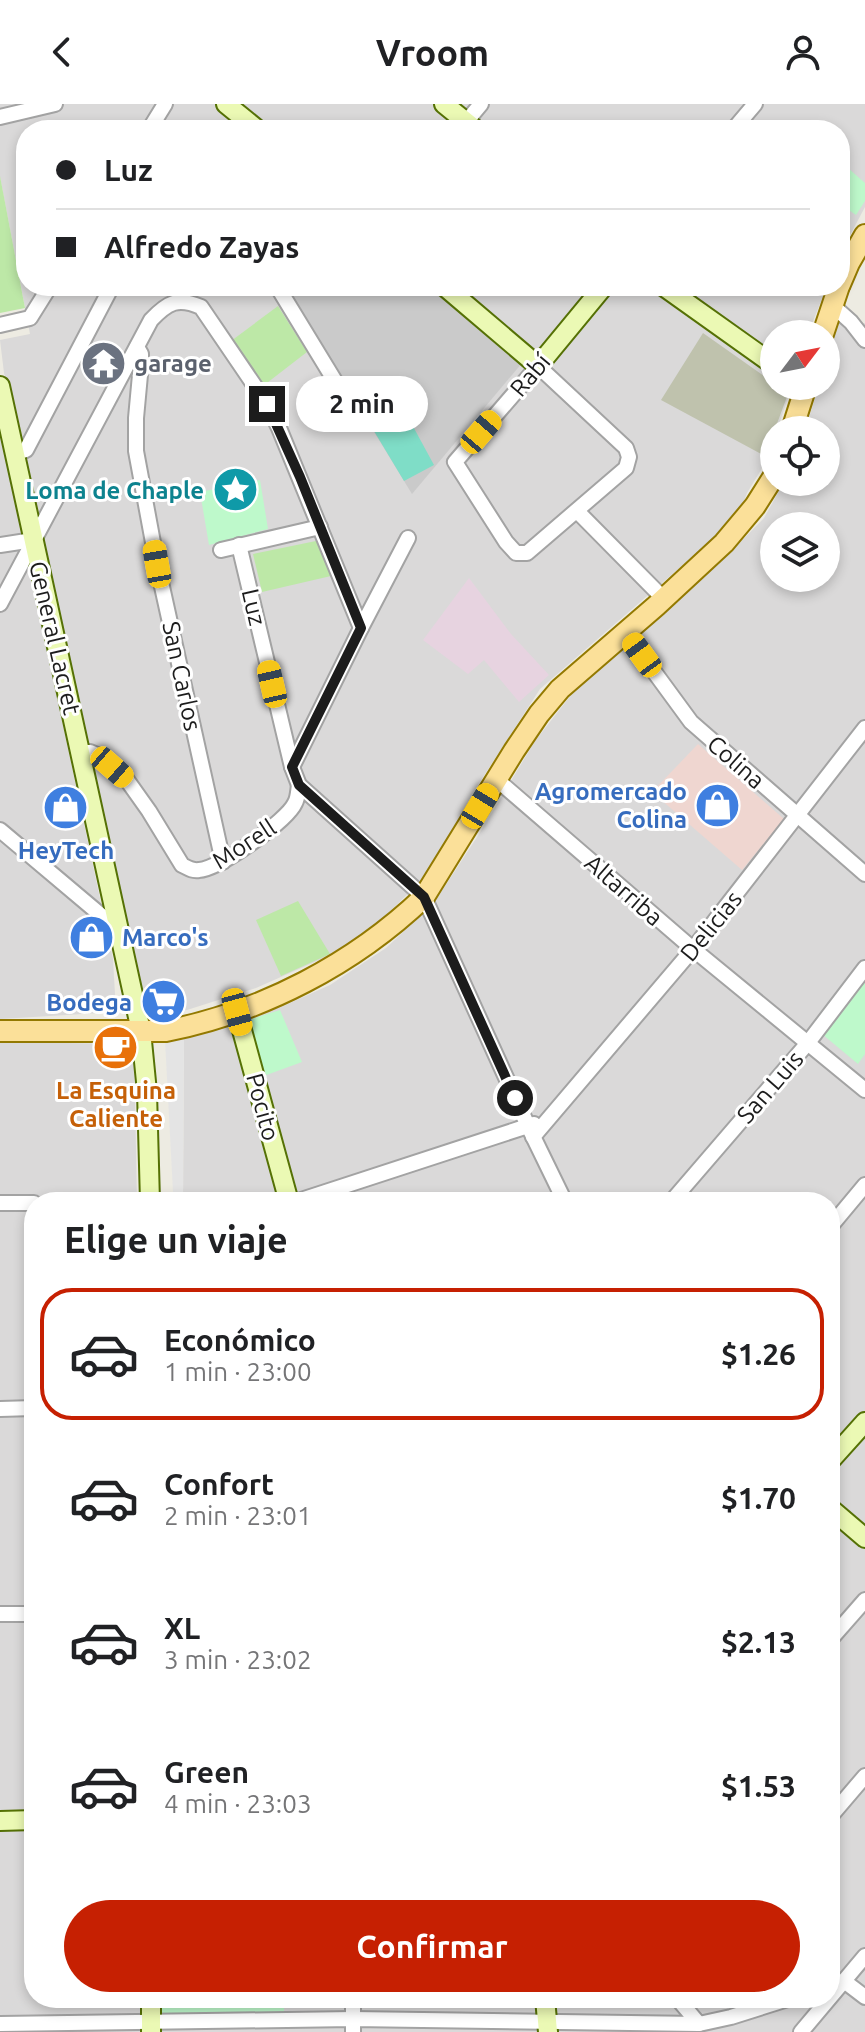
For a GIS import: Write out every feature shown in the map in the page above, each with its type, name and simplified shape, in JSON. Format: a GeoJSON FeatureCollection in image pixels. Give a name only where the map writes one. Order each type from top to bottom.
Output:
{"type":"FeatureCollection","features":[{"type":"Feature","properties":{"kind":"main road"},"geometry":{"type":"LineString","coordinates":[[226,104],[246,120]]}},
{"type":"Feature","properties":{"kind":"main road"},"geometry":{"type":"LineString","coordinates":[[444,104],[464,120]]}},
{"type":"Feature","properties":{"kind":"main road"},"geometry":{"type":"LineString","coordinates":[[850,261],[865,235]]}},
{"type":"Feature","properties":{"kind":"main road"},"geometry":{"type":"LineString","coordinates":[[456,296],[538,366]]}},
{"type":"Feature","properties":{"kind":"main road","name":"Rabí"},"geometry":{"type":"LineString","coordinates":[[538,366],[596,296]]}},
{"type":"Feature","properties":{"kind":"main road"},"geometry":{"type":"LineString","coordinates":[[677,296],[760,355]]}},
{"type":"Feature","properties":{"kind":"main road"},"geometry":{"type":"LineString","coordinates":[[828,320],[836,296]]}},
{"type":"Feature","properties":{"kind":"main road","name":"General Lacret"},"geometry":{"type":"LineString","coordinates":[[0,386],[141,1031],[147,1092],[150,1192]]}},
{"type":"Feature","properties":{"kind":"main road"},"geometry":{"type":"LineString","coordinates":[[0,1031],[166,1031],[192,1026],[237,1012],[334,967],[383,933],[424,897],[496,779],[539,714],[560,689],[724,543],[762,496]]}},
{"type":"Feature","properties":{"kind":"main road","name":"Pocito"},"geometry":{"type":"LineString","coordinates":[[237,1012],[286,1192]]}},
{"type":"Feature","properties":{"kind":"main road"},"geometry":{"type":"LineString","coordinates":[[840,1450],[865,1422]]}},
{"type":"Feature","properties":{"kind":"main road"},"geometry":{"type":"LineString","coordinates":[[840,1517],[865,1538]]}},
{"type":"Feature","properties":{"kind":"main road"},"geometry":{"type":"LineString","coordinates":[[0,1821],[24,1820]]}},
{"type":"Feature","properties":{"kind":"street"},"geometry":{"type":"LineString","coordinates":[[0,117],[55,104]]}},
{"type":"Feature","properties":{"kind":"street"},"geometry":{"type":"LineString","coordinates":[[741,120],[755,104]]}},
{"type":"Feature","properties":{"kind":"street"},"geometry":{"type":"LineString","coordinates":[[0,325],[30,318],[44,296]]}},
{"type":"Feature","properties":{"kind":"street"},"geometry":{"type":"LineString","coordinates":[[15,453],[26,450],[107,296]]}},
{"type":"Feature","properties":{"kind":"street"},"geometry":{"type":"LineString","coordinates":[[283,296],[341,391]]}},
{"type":"Feature","properties":{"kind":"street"},"geometry":{"type":"LineString","coordinates":[[840,296],[860,323],[865,340]]}},
{"type":"Feature","properties":{"kind":"street"},"geometry":{"type":"LineString","coordinates":[[0,604],[151,320],[160,310],[186,301],[201,307],[267,404],[361,628]]}},
{"type":"Feature","properties":{"kind":"street","name":"San Carlos"},"geometry":{"type":"LineString","coordinates":[[137,347],[141,364],[136,451],[157,564],[223,862]]}},
{"type":"Feature","properties":{"kind":"street"},"geometry":{"type":"LineString","coordinates":[[538,366],[626,448],[629,457],[626,468],[577,511],[664,599]]}},
{"type":"Feature","properties":{"kind":"street","name":"Rabí"},"geometry":{"type":"LineString","coordinates":[[538,366],[455,462],[516,553],[527,553],[577,511]]}},
{"type":"Feature","properties":{"kind":"street"},"geometry":{"type":"LineString","coordinates":[[221,550],[320,527]]}},
{"type":"Feature","properties":{"kind":"street"},"geometry":{"type":"LineString","coordinates":[[292,767],[408,538]]}},
{"type":"Feature","properties":{"kind":"street"},"geometry":{"type":"LineString","coordinates":[[0,545],[33,540]]}},
{"type":"Feature","properties":{"kind":"street","name":"Luz"},"geometry":{"type":"LineString","coordinates":[[239,545],[292,767],[299,785],[424,897],[560,1192]]}},
{"type":"Feature","properties":{"kind":"street","name":"Colina"},"geometry":{"type":"LineString","coordinates":[[625,632],[691,722],[865,874]]}},
{"type":"Feature","properties":{"kind":"street","name":"Delicias"},"geometry":{"type":"LineString","coordinates":[[329,1192],[530,1132],[550,1119],[693,949],[865,728]]}},
{"type":"Feature","properties":{"kind":"street","name":"Morell"},"geometry":{"type":"LineString","coordinates":[[81,752],[97,755],[127,780],[182,865],[201,871],[223,862],[271,829],[296,802],[299,785]]}},
{"type":"Feature","properties":{"kind":"street","name":"Altarriba"},"geometry":{"type":"LineString","coordinates":[[496,779],[693,949],[865,1090]]}},
{"type":"Feature","properties":{"kind":"street"},"geometry":{"type":"LineString","coordinates":[[0,830],[102,916],[117,918]]}},
{"type":"Feature","properties":{"kind":"street","name":"San Luis"},"geometry":{"type":"LineString","coordinates":[[681,1192],[807,1044],[865,968]]}},
{"type":"Feature","properties":{"kind":"street"},"geometry":{"type":"LineString","coordinates":[[840,1215],[865,1185]]}},
{"type":"Feature","properties":{"kind":"street"},"geometry":{"type":"LineString","coordinates":[[0,1203],[24,1203]]}},
{"type":"Feature","properties":{"kind":"street"},"geometry":{"type":"LineString","coordinates":[[0,1409],[24,1408]]}},
{"type":"Feature","properties":{"kind":"street"},"geometry":{"type":"LineString","coordinates":[[840,1629],[865,1600]]}},
{"type":"Feature","properties":{"kind":"street"},"geometry":{"type":"LineString","coordinates":[[0,1614],[24,1614]]}},
{"type":"Feature","properties":{"kind":"street"},"geometry":{"type":"LineString","coordinates":[[840,1805],[865,1776]]}},
{"type":"Feature","properties":{"kind":"street"},"geometry":{"type":"LineString","coordinates":[[840,1981],[865,1956]]}},
{"type":"Feature","properties":{"kind":"street"},"geometry":{"type":"LineString","coordinates":[[840,1985],[865,1997]]}},
{"type":"Feature","properties":{"kind":"street"},"geometry":{"type":"LineString","coordinates":[[685,2008],[699,2024]]}},
{"type":"Feature","properties":{"kind":"street"},"geometry":{"type":"LineString","coordinates":[[0,2024],[699,2024],[759,2008]]}},
{"type":"Feature","properties":{"kind":"street"},"geometry":{"type":"LineString","coordinates":[[801,2032],[819,2008]]}},
{"type":"Feature","properties":{"kind":"shaded area"},"geometry":{"type":"Polygon","coordinates":[[[0,104],[865,104],[865,207],[850,235],[850,120],[16,120],[16,261],[0,177],[0,104]]]}},
{"type":"Feature","properties":{"kind":"shaded area"},"geometry":{"type":"Polygon","coordinates":[[[23,296],[823,296],[814,320],[760,320],[760,400],[787,400],[782,416],[760,416],[760,472],[742,506],[722,531],[540,689],[476,788],[425,877],[377,924],[335,953],[256,988],[187,1010],[149,1013],[134,962],[39,537],[4,373],[0,340],[30,334],[23,296]]]}},
{"type":"Feature","properties":{"kind":"shaded area"},"geometry":{"type":"Polygon","coordinates":[[[291,296],[442,296],[522,363],[412,494],[291,296]]]}},
{"type":"Feature","properties":{"kind":"shaded area"},"geometry":{"type":"Polygon","coordinates":[[[840,321],[851,332],[865,323],[865,2032],[155,2032],[159,2008],[840,2008],[840,1192],[183,1192],[184,1036],[279,1008],[330,985],[386,948],[434,903],[535,741],[575,690],[723,560],[760,522],[760,592],[840,592],[840,512],[767,512],[776,496],[840,496],[840,416],[809,416],[815,400],[840,400],[840,321]]]}},
{"type":"Feature","properties":{"kind":"shaded area"},"geometry":{"type":"Polygon","coordinates":[[[703,333],[760,373],[760,400],[786,400],[780,416],[760,416],[760,453],[661,400],[703,333]]]}},
{"type":"Feature","properties":{"kind":"shaded area"},"geometry":{"type":"Polygon","coordinates":[[[0,431],[113,959],[116,1012],[0,1019],[0,431]]]}},
{"type":"Feature","properties":{"kind":"shaded area"},"geometry":{"type":"Polygon","coordinates":[[[469,578],[511,634],[549,675],[519,702],[484,660],[468,674],[423,640],[469,578]]]}},
{"type":"Feature","properties":{"kind":"shaded area","name":"Agromercado Colina"},"geometry":{"type":"Polygon","coordinates":[[[698,744],[784,819],[742,870],[652,792],[698,744]]]}},
{"type":"Feature","properties":{"kind":"shaded area"},"geometry":{"type":"Polygon","coordinates":[[[184,1036],[183,1192],[173,1192],[165,1040],[184,1036]]]}},
{"type":"Feature","properties":{"kind":"shaded area"},"geometry":{"type":"Polygon","coordinates":[[[0,1042],[134,1044],[137,1192],[24,1192],[24,2008],[140,2008],[140,2032],[0,2032],[0,1042]]]}},
{"type":"Feature","properties":{"kind":"green space"},"geometry":{"type":"Polygon","coordinates":[[[850,170],[865,183],[865,201],[856,215],[850,211],[850,170]]]}},
{"type":"Feature","properties":{"kind":"green space"},"geometry":{"type":"Polygon","coordinates":[[[0,176],[16,260],[16,296],[23,296],[25,308],[0,313],[0,176]]]}},
{"type":"Feature","properties":{"kind":"green space"},"geometry":{"type":"Polygon","coordinates":[[[278,306],[307,352],[263,386],[231,341],[278,306]]]}},
{"type":"Feature","properties":{"kind":"green space"},"geometry":{"type":"Polygon","coordinates":[[[403,408],[434,465],[404,481],[371,426],[403,408]]]}},
{"type":"Feature","properties":{"kind":"green space"},"geometry":{"type":"Polygon","coordinates":[[[260,480],[268,529],[209,545],[200,492],[260,480]]]}},
{"type":"Feature","properties":{"kind":"green space"},"geometry":{"type":"Polygon","coordinates":[[[316,541],[331,576],[262,592],[253,554],[316,541]]]}},
{"type":"Feature","properties":{"kind":"green space"},"geometry":{"type":"Polygon","coordinates":[[[298,901],[330,954],[281,976],[256,920],[298,901]]]}},
{"type":"Feature","properties":{"kind":"green space"},"geometry":{"type":"Polygon","coordinates":[[[865,979],[865,1054],[858,1064],[822,1034],[865,979]]]}},
{"type":"Feature","properties":{"kind":"green space"},"geometry":{"type":"Polygon","coordinates":[[[280,1010],[302,1062],[261,1077],[245,1021],[280,1010]]]}},
{"type":"Feature","properties":{"kind":"green space"},"geometry":{"type":"Polygon","coordinates":[[[160,2008],[284,2008],[284,2013],[160,2013],[160,2008]]]}},
{"type":"Feature","properties":{"kind":"place","name":"garage"},"geometry":{"type":"Point","coordinates":[103,363]}},
{"type":"Feature","properties":{"kind":"place","name":"Loma de Chaple"},"geometry":{"type":"Point","coordinates":[235,490]}},
{"type":"Feature","properties":{"kind":"place","name":"Agromercado Colina"},"geometry":{"type":"Point","coordinates":[718,805]}},
{"type":"Feature","properties":{"kind":"place","name":"HeyTech"},"geometry":{"type":"Point","coordinates":[66,808]}},
{"type":"Feature","properties":{"kind":"place","name":"Marco's"},"geometry":{"type":"Point","coordinates":[91,937]}},
{"type":"Feature","properties":{"kind":"place","name":"Bodega"},"geometry":{"type":"Point","coordinates":[163,1002]}},
{"type":"Feature","properties":{"kind":"place","name":"La Esquina Caliente"},"geometry":{"type":"Point","coordinates":[116,1048]}},
{"type":"Feature","properties":{"kind":"route"},"geometry":{"type":"LineString","coordinates":[[267,404],[361,628],[292,767],[299,785],[424,897],[515,1098]]}}]}
